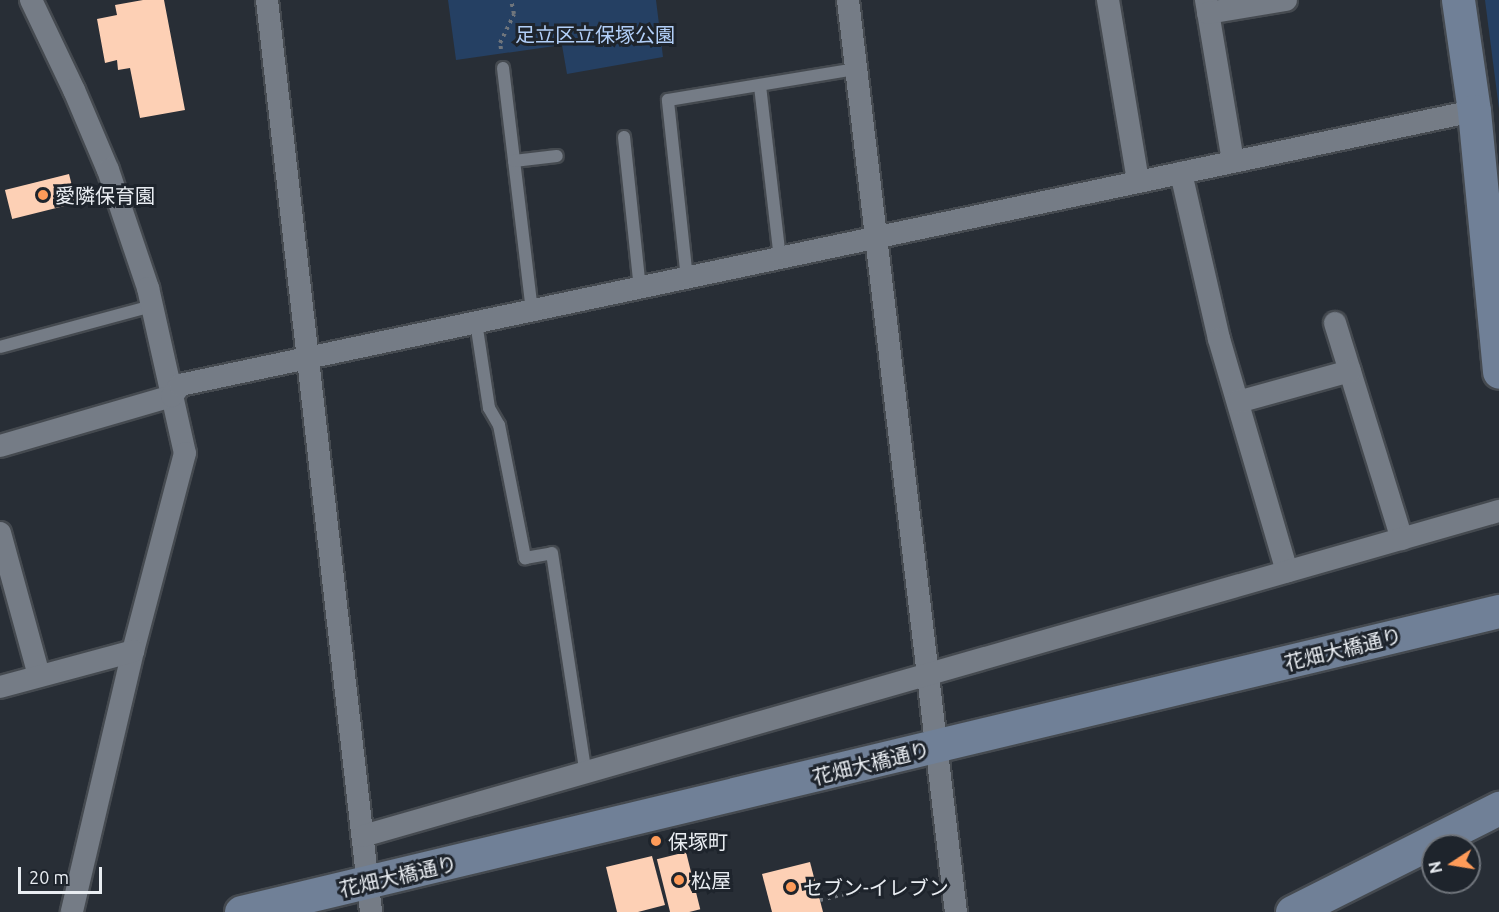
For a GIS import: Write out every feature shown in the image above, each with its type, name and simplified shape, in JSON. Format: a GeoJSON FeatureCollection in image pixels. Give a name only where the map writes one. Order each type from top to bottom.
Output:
{"type":"FeatureCollection","features":[{"type":"Feature","properties":{"kind":"street"},"geometry":{"type":"LineString","coordinates":[[31,0],[74,90],[108,170],[152,306],[185,453],[133,651],[72,912]]}},
{"type":"Feature","properties":{"kind":"street"},"geometry":{"type":"LineString","coordinates":[[267,0],[370,898]]}},
{"type":"Feature","properties":{"kind":"street"},"geometry":{"type":"LineString","coordinates":[[848,0],[956,912]]}},
{"type":"Feature","properties":{"kind":"street"},"geometry":{"type":"LineString","coordinates":[[1108,0],[1138,182]]}},
{"type":"Feature","properties":{"kind":"street"},"geometry":{"type":"LineString","coordinates":[[1233,161],[1207,6],[1286,0]]}},
{"type":"Feature","properties":{"kind":"street"},"geometry":{"type":"LineString","coordinates":[[1458,0],[1474,111],[1499,372]]}},
{"type":"Feature","properties":{"kind":"street"},"geometry":{"type":"LineString","coordinates":[[0,446],[172,396],[180,385],[1474,111]]}},
{"type":"Feature","properties":{"kind":"street"},"geometry":{"type":"LineString","coordinates":[[1180,173],[1219,339],[1287,571]]}},
{"type":"Feature","properties":{"kind":"street"},"geometry":{"type":"LineString","coordinates":[[1335,323],[1402,539]]}},
{"type":"Feature","properties":{"kind":"street"},"geometry":{"type":"LineString","coordinates":[[1238,402],[1350,371]]}},
{"type":"Feature","properties":{"kind":"street"},"geometry":{"type":"LineString","coordinates":[[363,836],[1499,511]]}},
{"type":"Feature","properties":{"kind":"street"},"geometry":{"type":"LineString","coordinates":[[0,533],[39,676]]}},
{"type":"Feature","properties":{"kind":"street","name":"花畑大橋通り"},"geometry":{"type":"LineString","coordinates":[[241,912],[370,898],[935,748],[1499,611]]}},
{"type":"Feature","properties":{"kind":"street"},"geometry":{"type":"LineString","coordinates":[[0,687],[133,651]]}},
{"type":"Feature","properties":{"kind":"street"},"geometry":{"type":"LineString","coordinates":[[1292,912],[1499,808]]}},
{"type":"Feature","properties":{"kind":"lane"},"geometry":{"type":"LineString","coordinates":[[503,68],[532,311]]}},
{"type":"Feature","properties":{"kind":"lane"},"geometry":{"type":"LineString","coordinates":[[687,279],[668,100],[856,69]]}},
{"type":"Feature","properties":{"kind":"lane"},"geometry":{"type":"LineString","coordinates":[[760,86],[780,259]]}},
{"type":"Feature","properties":{"kind":"lane"},"geometry":{"type":"LineString","coordinates":[[624,137],[640,289]]}},
{"type":"Feature","properties":{"kind":"lane"},"geometry":{"type":"LineString","coordinates":[[514,161],[557,156]]}},
{"type":"Feature","properties":{"kind":"lane"},"geometry":{"type":"LineString","coordinates":[[0,347],[152,306]]}},
{"type":"Feature","properties":{"kind":"lane"},"geometry":{"type":"LineString","coordinates":[[476,322],[489,408],[499,425],[525,558],[552,553],[586,774]]}},
{"type":"Feature","properties":{"kind":"path"},"geometry":{"type":"LineString","coordinates":[[503,68],[500,43],[514,14],[512,0]]}},
{"type":"Feature","properties":{"kind":"path"},"geometry":{"type":"LineString","coordinates":[[820,900],[861,890]]}},
{"type":"Feature","properties":{"kind":"green space","name":"足立区立保塚公園"},"geometry":{"type":"Polygon","coordinates":[[[448,0],[656,0],[663,57],[567,74],[562,45],[456,60],[448,0]]]}},
{"type":"Feature","properties":{"kind":"green space"},"geometry":{"type":"Polygon","coordinates":[[[1485,0],[1499,0],[1499,109],[1485,0]]]}},
{"type":"Feature","properties":{"kind":"building"},"geometry":{"type":"Polygon","coordinates":[[[143,0],[164,0],[185,110],[140,118],[130,68],[118,70],[117,60],[105,63],[97,19],[117,15],[115,5],[143,0]]]}},
{"type":"Feature","properties":{"kind":"building"},"geometry":{"type":"Polygon","coordinates":[[[69,174],[76,203],[12,219],[5,190],[69,174]]]}},
{"type":"Feature","properties":{"kind":"building"},"geometry":{"type":"Polygon","coordinates":[[[686,852],[700,909],[670,912],[657,859],[686,852]]]}},
{"type":"Feature","properties":{"kind":"building"},"geometry":{"type":"Polygon","coordinates":[[[652,856],[665,905],[638,912],[617,912],[606,867],[652,856]]]}},
{"type":"Feature","properties":{"kind":"building","name":"セブン-イレブン"},"geometry":{"type":"Polygon","coordinates":[[[810,862],[823,912],[772,912],[762,874],[810,862]]]}},
{"type":"Feature","properties":{"kind":"place","name":"愛隣保育園"},"geometry":{"type":"Point","coordinates":[43,195]}},
{"type":"Feature","properties":{"kind":"place","name":"保塚町"},"geometry":{"type":"Point","coordinates":[656,841]}},
{"type":"Feature","properties":{"kind":"place","name":"松屋"},"geometry":{"type":"Point","coordinates":[679,880]}},
{"type":"Feature","properties":{"kind":"place","name":"セブン-イレブン"},"geometry":{"type":"Point","coordinates":[791,887]}}]}
